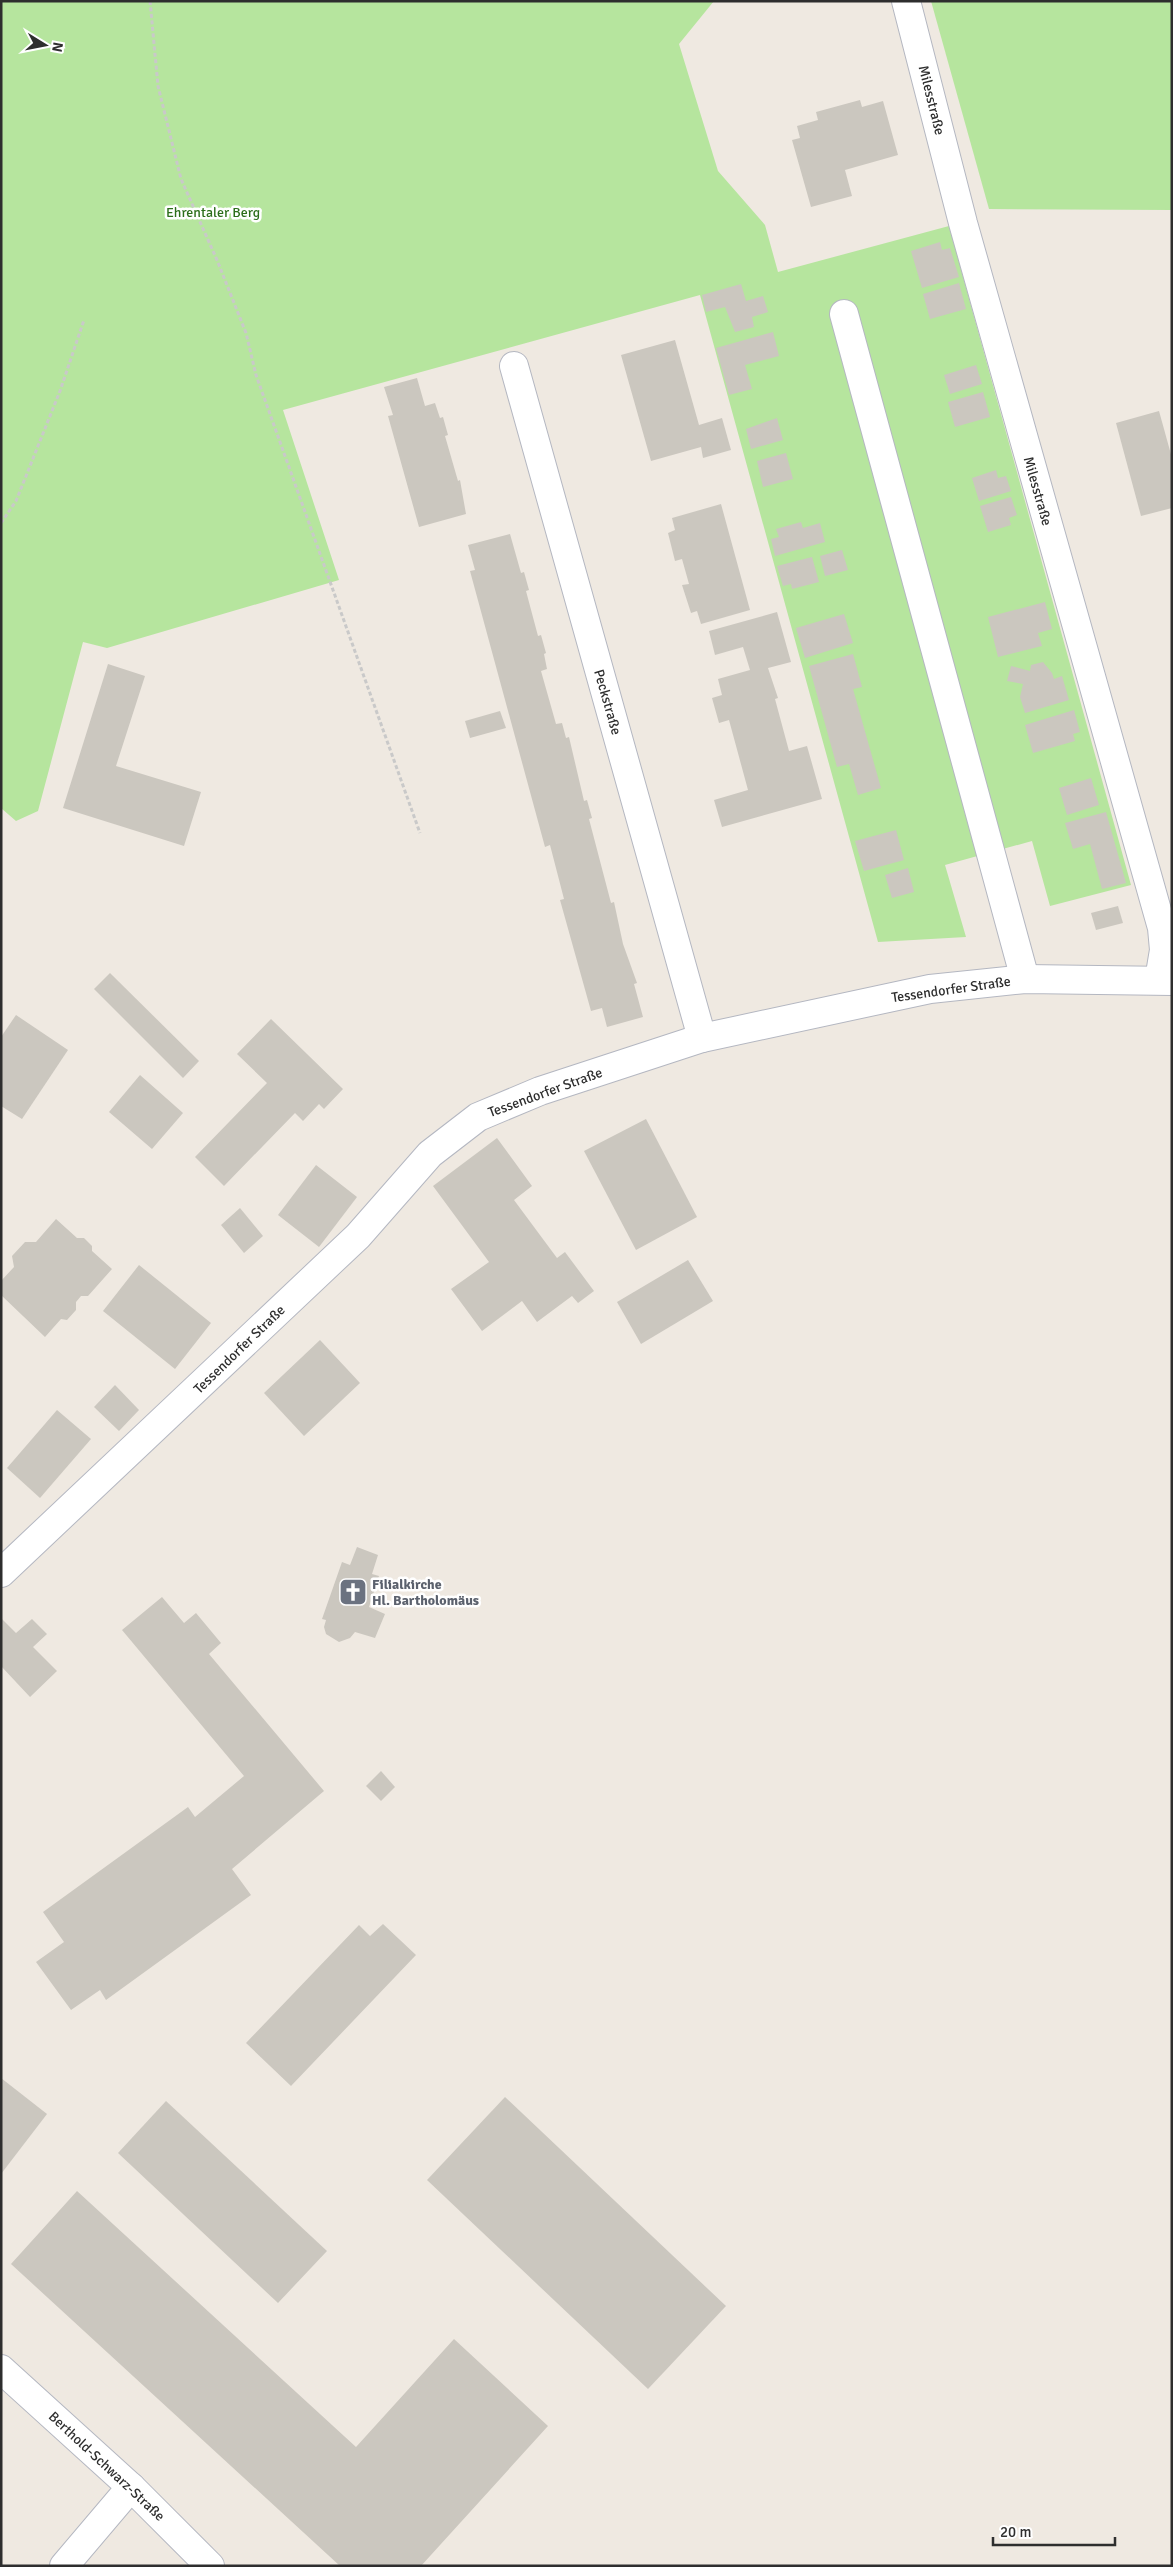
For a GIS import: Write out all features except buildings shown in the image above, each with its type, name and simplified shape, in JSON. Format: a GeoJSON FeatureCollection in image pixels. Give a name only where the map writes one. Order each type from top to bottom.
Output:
{"type":"FeatureCollection","features":[{"type":"Feature","properties":{"kind":"street","name":"Milesstraße"},"geometry":{"type":"LineString","coordinates":[[906,1],[963,223],[1162,928],[1166,981]]}},
{"type":"Feature","properties":{"kind":"street"},"geometry":{"type":"LineString","coordinates":[[844,314],[1024,979]]}},
{"type":"Feature","properties":{"kind":"street","name":"Peckstraße"},"geometry":{"type":"LineString","coordinates":[[514,366],[702,1038]]}},
{"type":"Feature","properties":{"kind":"street","name":"Tessendorfer Straße"},"geometry":{"type":"LineString","coordinates":[[1,1573],[358,1236],[430,1154],[478,1117],[540,1091],[702,1038],[930,989],[1024,979],[1166,981]]}},
{"type":"Feature","properties":{"kind":"street","name":"Berthold-Schwarz-Straße"},"geometry":{"type":"LineString","coordinates":[[1,2369],[131,2487],[210,2566]]}},
{"type":"Feature","properties":{"kind":"street"},"geometry":{"type":"LineString","coordinates":[[64,2566],[131,2487]]}},
{"type":"Feature","properties":{"kind":"path"},"geometry":{"type":"LineString","coordinates":[[150,1],[158,86],[180,179],[217,260],[246,333],[256,375],[420,833]]}},
{"type":"Feature","properties":{"kind":"path"},"geometry":{"type":"LineString","coordinates":[[1,522],[19,492],[60,391],[84,320]]}},
{"type":"Feature","properties":{"kind":"green space","name":"Ehrentaler Berg"},"geometry":{"type":"Polygon","coordinates":[[[1,1],[714,1],[679,44],[718,171],[765,225],[778,272],[949,226],[1131,885],[1050,906],[1032,841],[945,865],[966,937],[878,942],[700,295],[283,410],[339,580],[107,648],[83,642],[38,811],[16,821],[1,808],[1,1]]]}},
{"type":"Feature","properties":{"kind":"green space"},"geometry":{"type":"Polygon","coordinates":[[[931,1],[1172,1],[1172,210],[989,209],[931,1]]]}},
{"type":"Feature","properties":{"kind":"place","name":"Filialkirche Hl. Bartholomäus"},"geometry":{"type":"Point","coordinates":[353,1592]}}]}
